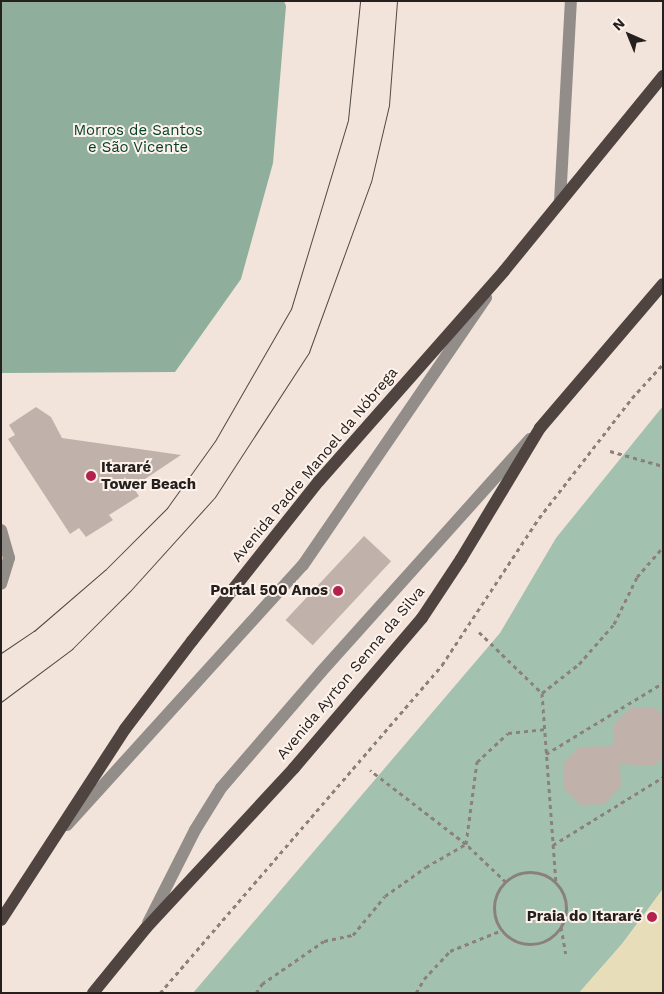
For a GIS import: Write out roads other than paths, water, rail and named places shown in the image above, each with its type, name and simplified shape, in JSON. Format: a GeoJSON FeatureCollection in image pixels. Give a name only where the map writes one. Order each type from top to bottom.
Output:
{"type":"FeatureCollection","features":[{"type":"Feature","properties":{"kind":"main road","name":"Avenida Padre Manoel da Nóbrega"},"geometry":{"type":"LineString","coordinates":[[1,920],[125,729],[253,564],[319,481],[504,271],[663,76]]}},
{"type":"Feature","properties":{"kind":"main road","name":"Avenida Ayrton Senna da Silva"},"geometry":{"type":"LineString","coordinates":[[93,993],[146,928],[294,768],[422,618],[540,428],[663,284]]}},
{"type":"Feature","properties":{"kind":"street"},"geometry":{"type":"LineString","coordinates":[[560,202],[571,1]]}},
{"type":"Feature","properties":{"kind":"street"},"geometry":{"type":"LineString","coordinates":[[52,842],[303,565],[504,271]]}},
{"type":"Feature","properties":{"kind":"street"},"geometry":{"type":"LineString","coordinates":[[146,928],[195,830],[221,788],[321,672],[540,428]]}},
{"type":"Feature","properties":{"kind":"street"},"geometry":{"type":"LineString","coordinates":[[1,530],[9,558],[1,584]]}},
{"type":"Feature","properties":{"kind":"tram line"},"geometry":{"type":"LineString","coordinates":[[1,653],[34,631],[105,570],[167,508],[215,441],[291,309],[348,120],[360,1]]}},
{"type":"Feature","properties":{"kind":"tram line"},"geometry":{"type":"LineString","coordinates":[[1,702],[72,649],[131,590],[215,497],[309,352],[371,182],[389,105],[397,1]]}},
{"type":"Feature","properties":{"kind":"place","name":"Itararé Tower Beach"},"geometry":{"type":"Point","coordinates":[91,476]}},
{"type":"Feature","properties":{"kind":"place","name":"Portal 500 Anos"},"geometry":{"type":"Point","coordinates":[338,591]}},
{"type":"Feature","properties":{"kind":"place","name":"Praia do Itararé"},"geometry":{"type":"Point","coordinates":[652,917]}},
{"type":"Feature","properties":{"kind":"park label","name":"Morros de Santos e São Vicente"},"geometry":{"type":"Point","coordinates":[138,138]}}]}
